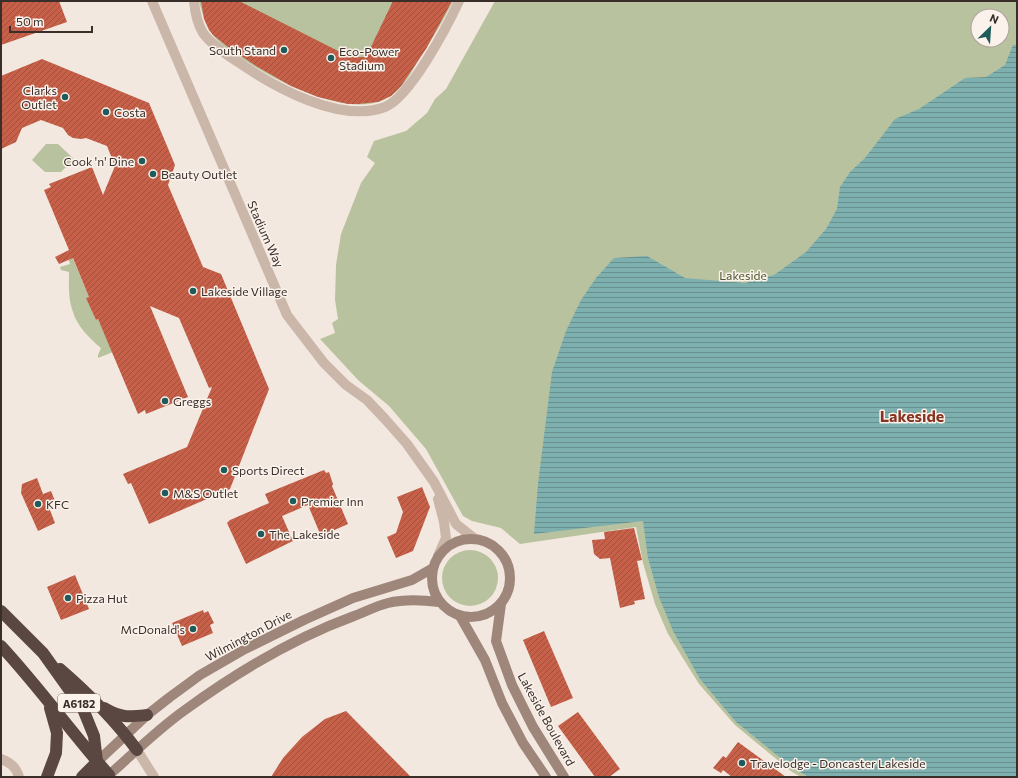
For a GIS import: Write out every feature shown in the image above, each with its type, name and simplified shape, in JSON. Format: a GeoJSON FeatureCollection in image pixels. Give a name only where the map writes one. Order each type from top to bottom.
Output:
{"type":"FeatureCollection","features":[{"type":"Feature","properties":{"kind":"highway","name":"A6182"},"geometry":{"type":"LineString","coordinates":[[1,611],[43,653],[83,709],[94,736],[97,762]]}},
{"type":"Feature","properties":{"kind":"highway","name":"A6182"},"geometry":{"type":"LineString","coordinates":[[1,646],[109,776]]}},
{"type":"Feature","properties":{"kind":"highway"},"geometry":{"type":"LineString","coordinates":[[43,653],[105,708],[126,717],[147,716]]}},
{"type":"Feature","properties":{"kind":"highway"},"geometry":{"type":"LineString","coordinates":[[94,699],[126,735],[137,750]]}},
{"type":"Feature","properties":{"kind":"highway","name":"A6182"},"geometry":{"type":"LineString","coordinates":[[47,777],[56,753],[57,733],[50,704]]}},
{"type":"Feature","properties":{"kind":"highway"},"geometry":{"type":"LineString","coordinates":[[82,777],[97,762]]}},
{"type":"Feature","properties":{"kind":"highway"},"geometry":{"type":"LineString","coordinates":[[96,777],[97,762]]}},
{"type":"Feature","properties":{"kind":"street","name":"Stadium Way"},"geometry":{"type":"LineString","coordinates":[[152,1],[287,315],[324,363],[346,385],[367,400],[406,444],[434,482],[456,524],[475,539]]}},
{"type":"Feature","properties":{"kind":"street"},"geometry":{"type":"LineString","coordinates":[[194,1],[196,18],[204,33],[232,58],[258,75],[295,95],[331,108],[355,112],[385,107],[399,98],[411,84],[438,40],[459,1]]}},
{"type":"Feature","properties":{"kind":"street","name":"Stadium Way"},"geometry":{"type":"LineString","coordinates":[[434,482],[444,522],[446,538],[438,556]]}},
{"type":"Feature","properties":{"kind":"street"},"geometry":{"type":"LineString","coordinates":[[475,539],[495,547],[508,564],[510,577],[509,587],[501,604],[491,612],[476,618],[460,616],[448,610],[439,602],[432,586],[433,568],[438,556],[447,546],[456,542],[475,539]]}},
{"type":"Feature","properties":{"kind":"street","name":"Wilmington Drive"},"geometry":{"type":"LineString","coordinates":[[97,762],[147,716],[200,675],[245,649],[353,598],[412,580],[433,568]]}},
{"type":"Feature","properties":{"kind":"street"},"geometry":{"type":"LineString","coordinates":[[109,776],[137,750],[185,710],[250,667],[297,641],[331,624],[389,603],[419,600],[439,602]]}},
{"type":"Feature","properties":{"kind":"street","name":"Lakeside Boulevard"},"geometry":{"type":"LineString","coordinates":[[501,604],[496,641],[509,678],[533,727],[564,777]]}},
{"type":"Feature","properties":{"kind":"street"},"geometry":{"type":"LineString","coordinates":[[460,616],[485,660],[502,703],[523,744],[546,777]]}},
{"type":"Feature","properties":{"kind":"street"},"geometry":{"type":"LineString","coordinates":[[137,750],[154,777]]}},
{"type":"Feature","properties":{"kind":"street"},"geometry":{"type":"LineString","coordinates":[[1,759],[11,763],[17,770],[19,777]]}},
{"type":"Feature","properties":{"kind":"green space","name":"Eco-Power Stadium"},"geometry":{"type":"Polygon","coordinates":[[[199,1],[453,1],[445,17],[404,84],[392,95],[376,103],[356,104],[335,101],[313,95],[271,76],[238,56],[216,39],[204,18],[199,1]]]}},
{"type":"Feature","properties":{"kind":"green space","name":"Lakeside"},"geometry":{"type":"Polygon","coordinates":[[[495,1],[1017,1],[1017,777],[801,777],[792,772],[735,725],[699,684],[668,634],[655,604],[643,563],[636,527],[520,544],[501,528],[472,521],[463,516],[426,449],[389,406],[358,380],[320,339],[335,333],[332,323],[338,319],[335,300],[336,265],[341,234],[361,183],[375,163],[367,157],[374,141],[406,131],[427,113],[435,99],[446,89],[495,1]]]}},
{"type":"Feature","properties":{"kind":"green space"},"geometry":{"type":"Polygon","coordinates":[[[46,144],[58,144],[74,159],[61,172],[45,172],[32,160],[46,144]]]}},
{"type":"Feature","properties":{"kind":"green space"},"geometry":{"type":"Polygon","coordinates":[[[71,254],[89,297],[87,298],[96,320],[98,319],[113,352],[98,358],[101,348],[84,332],[75,317],[71,307],[69,272],[61,270],[60,267],[70,264],[67,255],[71,254]]]}},
{"type":"Feature","properties":{"kind":"green space"},"geometry":{"type":"Polygon","coordinates":[[[465,550],[475,550],[490,558],[496,567],[498,578],[496,589],[490,598],[475,606],[465,606],[454,601],[447,594],[442,583],[442,573],[447,562],[454,555],[465,550]]]}},
{"type":"Feature","properties":{"kind":"water","name":"Lakeside"},"geometry":{"type":"Polygon","coordinates":[[[1013,45],[1017,45],[1017,777],[809,777],[793,768],[736,722],[700,679],[673,631],[659,597],[648,558],[643,521],[534,534],[538,484],[552,372],[566,331],[581,300],[596,278],[614,258],[647,256],[685,278],[745,283],[774,275],[806,252],[826,229],[837,209],[840,187],[850,172],[865,158],[895,119],[919,109],[965,78],[986,77],[1005,65],[1013,45]]]}},
{"type":"Feature","properties":{"kind":"building"},"geometry":{"type":"Polygon","coordinates":[[[1,1],[59,1],[67,22],[1,45],[1,1]]]}},
{"type":"Feature","properties":{"kind":"building","name":"Eco-Power Stadium"},"geometry":{"type":"Polygon","coordinates":[[[201,1],[239,1],[350,57],[364,57],[368,53],[393,1],[452,1],[426,49],[401,86],[391,96],[378,102],[348,104],[318,97],[291,86],[256,66],[228,47],[209,30],[204,19],[201,1]]]}},
{"type":"Feature","properties":{"kind":"building","name":"Lakeside Village"},"geometry":{"type":"Polygon","coordinates":[[[42,59],[149,103],[175,165],[168,185],[203,267],[221,274],[269,389],[230,489],[149,524],[131,483],[128,484],[123,474],[187,447],[212,387],[209,388],[179,318],[150,306],[188,397],[146,414],[145,410],[138,414],[98,319],[96,320],[86,298],[89,297],[73,258],[59,264],[55,257],[69,250],[44,190],[51,187],[49,184],[92,167],[103,195],[115,166],[107,146],[86,138],[73,138],[68,135],[63,128],[41,120],[22,128],[16,142],[1,149],[1,76],[42,59]]]}},
{"type":"Feature","properties":{"kind":"building"},"geometry":{"type":"Polygon","coordinates":[[[324,470],[326,473],[329,472],[333,484],[332,486],[348,524],[321,536],[308,505],[282,516],[293,541],[246,564],[227,523],[230,520],[269,503],[265,494],[324,470]]]}},
{"type":"Feature","properties":{"kind":"building","name":"KFC"},"geometry":{"type":"Polygon","coordinates":[[[37,478],[43,494],[51,491],[55,501],[48,505],[55,523],[38,531],[21,493],[22,484],[37,478]]]}},
{"type":"Feature","properties":{"kind":"building"},"geometry":{"type":"Polygon","coordinates":[[[422,487],[430,507],[413,551],[396,558],[387,537],[396,533],[403,512],[397,497],[422,487]]]}},
{"type":"Feature","properties":{"kind":"building"},"geometry":{"type":"Polygon","coordinates":[[[634,528],[642,560],[637,561],[645,599],[634,601],[635,604],[620,608],[610,558],[600,559],[594,554],[592,540],[605,539],[604,532],[634,528]]]}},
{"type":"Feature","properties":{"kind":"building","name":"Pizza Hut"},"geometry":{"type":"Polygon","coordinates":[[[75,575],[89,609],[61,620],[47,587],[75,575]]]}},
{"type":"Feature","properties":{"kind":"building","name":"McDonald's"},"geometry":{"type":"Polygon","coordinates":[[[203,610],[204,613],[208,611],[214,623],[210,625],[213,633],[182,646],[172,623],[203,610]]]}},
{"type":"Feature","properties":{"kind":"building"},"geometry":{"type":"Polygon","coordinates":[[[544,631],[573,698],[551,707],[523,640],[544,631]]]}},
{"type":"Feature","properties":{"kind":"building"},"geometry":{"type":"Polygon","coordinates":[[[346,711],[411,777],[271,777],[283,758],[302,737],[325,719],[346,711]]]}},
{"type":"Feature","properties":{"kind":"building"},"geometry":{"type":"Polygon","coordinates":[[[578,712],[620,769],[609,777],[595,777],[558,726],[578,712]]]}},
{"type":"Feature","properties":{"kind":"building","name":"Travelodge - Doncaster Lakeside"},"geometry":{"type":"Polygon","coordinates":[[[738,742],[786,777],[732,777],[723,770],[721,773],[713,768],[723,756],[726,758],[738,742]]]}},
{"type":"Feature","properties":{"kind":"place","name":"South Stand"},"geometry":{"type":"Point","coordinates":[284,50]}},
{"type":"Feature","properties":{"kind":"place","name":"Eco-Power Stadium"},"geometry":{"type":"Point","coordinates":[331,58]}},
{"type":"Feature","properties":{"kind":"place","name":"Clarks Outlet"},"geometry":{"type":"Point","coordinates":[65,97]}},
{"type":"Feature","properties":{"kind":"place","name":"Costa"},"geometry":{"type":"Point","coordinates":[106,112]}},
{"type":"Feature","properties":{"kind":"place","name":"Cook 'n' Dine"},"geometry":{"type":"Point","coordinates":[142,161]}},
{"type":"Feature","properties":{"kind":"place","name":"Beauty Outlet"},"geometry":{"type":"Point","coordinates":[153,174]}},
{"type":"Feature","properties":{"kind":"place","name":"Lakeside Village"},"geometry":{"type":"Point","coordinates":[193,291]}},
{"type":"Feature","properties":{"kind":"place","name":"Greggs"},"geometry":{"type":"Point","coordinates":[165,401]}},
{"type":"Feature","properties":{"kind":"place","name":"Sports Direct"},"geometry":{"type":"Point","coordinates":[224,470]}},
{"type":"Feature","properties":{"kind":"place","name":"M&S Outlet"},"geometry":{"type":"Point","coordinates":[165,493]}},
{"type":"Feature","properties":{"kind":"place","name":"Premier Inn"},"geometry":{"type":"Point","coordinates":[293,501]}},
{"type":"Feature","properties":{"kind":"place","name":"KFC"},"geometry":{"type":"Point","coordinates":[38,504]}},
{"type":"Feature","properties":{"kind":"place","name":"The Lakeside"},"geometry":{"type":"Point","coordinates":[261,534]}},
{"type":"Feature","properties":{"kind":"place","name":"Pizza Hut"},"geometry":{"type":"Point","coordinates":[68,598]}},
{"type":"Feature","properties":{"kind":"place","name":"McDonald's"},"geometry":{"type":"Point","coordinates":[193,629]}},
{"type":"Feature","properties":{"kind":"place","name":"Travelodge - Doncaster Lakeside"},"geometry":{"type":"Point","coordinates":[742,763]}},
{"type":"Feature","properties":{"kind":"district","name":"Lakeside"},"geometry":{"type":"Point","coordinates":[912,415]}}]}
